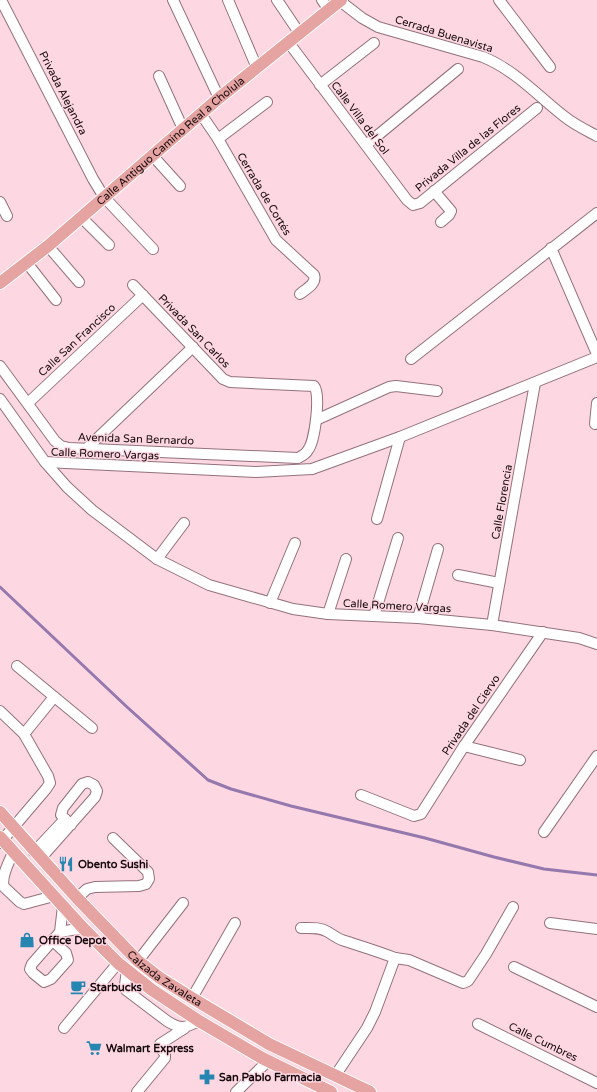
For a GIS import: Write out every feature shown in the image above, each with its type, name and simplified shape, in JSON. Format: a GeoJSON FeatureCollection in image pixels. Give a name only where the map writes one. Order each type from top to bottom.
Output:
{"type":"FeatureCollection","features":[{"type":"Feature","properties":{"kind":"main road","name":"Calle Antiguo Camino Real a Cholula"},"geometry":{"type":"LineString","coordinates":[[0,282],[48,246],[219,98],[300,34],[333,3]]}},
{"type":"Feature","properties":{"kind":"main road","name":"Calzada Zavaleta"},"geometry":{"type":"LineString","coordinates":[[0,812],[77,898],[138,961],[160,978],[269,1044],[370,1092]]}},
{"type":"Feature","properties":{"kind":"main road","name":"Calzada Zavaleta"},"geometry":{"type":"LineString","coordinates":[[1,840],[122,967],[152,990],[199,1022],[268,1061],[332,1092]]}},
{"type":"Feature","properties":{"kind":"street","name":"Privada Alejandra"},"geometry":{"type":"LineString","coordinates":[[1,0],[93,179],[104,197],[153,249]]}},
{"type":"Feature","properties":{"kind":"street"},"geometry":{"type":"LineString","coordinates":[[173,0],[219,98]]}},
{"type":"Feature","properties":{"kind":"street"},"geometry":{"type":"LineString","coordinates":[[228,0],[257,68]]}},
{"type":"Feature","properties":{"kind":"street"},"geometry":{"type":"LineString","coordinates":[[278,0],[300,34]]}},
{"type":"Feature","properties":{"kind":"street"},"geometry":{"type":"LineString","coordinates":[[499,0],[550,67]]}},
{"type":"Feature","properties":{"kind":"street","name":"Cerrada Buenavista"},"geometry":{"type":"LineString","coordinates":[[333,3],[378,27],[483,57],[497,63],[517,76],[566,118],[597,136]]}},
{"type":"Feature","properties":{"kind":"street","name":"Calle Villa del Sol"},"geometry":{"type":"LineString","coordinates":[[289,43],[407,200],[413,205]]}},
{"type":"Feature","properties":{"kind":"street"},"geometry":{"type":"LineString","coordinates":[[320,85],[374,43]]}},
{"type":"Feature","properties":{"kind":"street"},"geometry":{"type":"LineString","coordinates":[[366,145],[458,69]]}},
{"type":"Feature","properties":{"kind":"street"},"geometry":{"type":"LineString","coordinates":[[160,76],[183,129]]}},
{"type":"Feature","properties":{"kind":"street"},"geometry":{"type":"LineString","coordinates":[[218,139],[267,102]]}},
{"type":"Feature","properties":{"kind":"street","name":"Privada Villa de las Flores"},"geometry":{"type":"LineString","coordinates":[[413,205],[420,203],[538,108]]}},
{"type":"Feature","properties":{"kind":"street","name":"Cerrada de Cortés"},"geometry":{"type":"LineString","coordinates":[[201,114],[218,139],[276,240],[314,275],[314,283],[300,294]]}},
{"type":"Feature","properties":{"kind":"street"},"geometry":{"type":"LineString","coordinates":[[152,155],[180,186]]}},
{"type":"Feature","properties":{"kind":"street"},"geometry":{"type":"LineString","coordinates":[[434,191],[450,211],[450,215],[441,222]]}},
{"type":"Feature","properties":{"kind":"street"},"geometry":{"type":"LineString","coordinates":[[0,202],[7,216]]}},
{"type":"Feature","properties":{"kind":"street"},"geometry":{"type":"LineString","coordinates":[[411,359],[597,213]]}},
{"type":"Feature","properties":{"kind":"street"},"geometry":{"type":"LineString","coordinates":[[81,217],[108,245]]}},
{"type":"Feature","properties":{"kind":"street"},"geometry":{"type":"LineString","coordinates":[[48,246],[79,282]]}},
{"type":"Feature","properties":{"kind":"street"},"geometry":{"type":"LineString","coordinates":[[551,248],[597,355]]}},
{"type":"Feature","properties":{"kind":"street"},"geometry":{"type":"LineString","coordinates":[[27,263],[56,300]]}},
{"type":"Feature","properties":{"kind":"street","name":"Privada San Carlos"},"geometry":{"type":"LineString","coordinates":[[133,285],[223,379],[230,382],[314,386],[317,392],[316,420]]}},
{"type":"Feature","properties":{"kind":"street","name":"Calle San Francisco"},"geometry":{"type":"LineString","coordinates":[[28,403],[143,295]]}},
{"type":"Feature","properties":{"kind":"street"},"geometry":{"type":"LineString","coordinates":[[86,449],[193,347]]}},
{"type":"Feature","properties":{"kind":"street","name":"Calle Romero Vargas"},"geometry":{"type":"LineString","coordinates":[[46,462],[250,472],[306,470],[318,467],[400,436],[535,383],[597,355]]}},
{"type":"Feature","properties":{"kind":"street","name":"Avenida San Bernardo"},"geometry":{"type":"LineString","coordinates":[[0,366],[55,441],[62,446],[69,448],[298,458],[308,450],[312,444],[316,420]]}},
{"type":"Feature","properties":{"kind":"street","name":"Calle Florencia"},"geometry":{"type":"LineString","coordinates":[[492,625],[535,383]]}},
{"type":"Feature","properties":{"kind":"street"},"geometry":{"type":"LineString","coordinates":[[316,420],[390,387],[396,386],[437,391]]}},
{"type":"Feature","properties":{"kind":"street"},"geometry":{"type":"LineString","coordinates":[[1,403],[46,462]]}},
{"type":"Feature","properties":{"kind":"street"},"geometry":{"type":"LineString","coordinates":[[594,424],[597,404]]}},
{"type":"Feature","properties":{"kind":"street"},"geometry":{"type":"LineString","coordinates":[[377,519],[400,436]]}},
{"type":"Feature","properties":{"kind":"street","name":"Calle Romero Vargas"},"geometry":{"type":"LineString","coordinates":[[46,462],[67,487],[92,510],[157,559],[209,585],[293,609],[328,614],[418,618],[492,625],[579,638],[597,644]]}},
{"type":"Feature","properties":{"kind":"street"},"geometry":{"type":"LineString","coordinates":[[157,559],[184,523]]}},
{"type":"Feature","properties":{"kind":"street"},"geometry":{"type":"LineString","coordinates":[[374,616],[398,538]]}},
{"type":"Feature","properties":{"kind":"street"},"geometry":{"type":"LineString","coordinates":[[270,603],[295,543]]}},
{"type":"Feature","properties":{"kind":"street"},"geometry":{"type":"LineString","coordinates":[[418,618],[438,549]]}},
{"type":"Feature","properties":{"kind":"street"},"geometry":{"type":"LineString","coordinates":[[328,614],[346,559]]}},
{"type":"Feature","properties":{"kind":"street"},"geometry":{"type":"LineString","coordinates":[[458,575],[499,583]]}},
{"type":"Feature","properties":{"kind":"street","name":"Privada del Ciervo"},"geometry":{"type":"LineString","coordinates":[[361,795],[414,816],[421,814],[464,746],[543,632]]}},
{"type":"Feature","properties":{"kind":"street"},"geometry":{"type":"LineString","coordinates":[[17,666],[92,728]]}},
{"type":"Feature","properties":{"kind":"street"},"geometry":{"type":"LineString","coordinates":[[24,734],[54,697]]}},
{"type":"Feature","properties":{"kind":"street"},"geometry":{"type":"LineString","coordinates":[[0,711],[24,734],[48,776],[50,783],[46,790],[14,828],[1,840]]}},
{"type":"Feature","properties":{"kind":"street"},"geometry":{"type":"LineString","coordinates":[[464,746],[520,760]]}},
{"type":"Feature","properties":{"kind":"street"},"geometry":{"type":"LineString","coordinates":[[544,832],[597,756]]}},
{"type":"Feature","properties":{"kind":"street"},"geometry":{"type":"LineString","coordinates":[[38,855],[68,822]]}},
{"type":"Feature","properties":{"kind":"street"},"geometry":{"type":"LineString","coordinates":[[77,898],[87,889],[95,886],[139,886],[146,884],[149,878],[148,872],[113,838]]}},
{"type":"Feature","properties":{"kind":"street"},"geometry":{"type":"LineString","coordinates":[[14,852],[2,878],[4,886],[24,904],[54,896]]}},
{"type":"Feature","properties":{"kind":"street"},"geometry":{"type":"LineString","coordinates":[[138,961],[183,904]]}},
{"type":"Feature","properties":{"kind":"street"},"geometry":{"type":"LineString","coordinates":[[60,932],[63,906]]}},
{"type":"Feature","properties":{"kind":"street"},"geometry":{"type":"LineString","coordinates":[[301,928],[315,928],[327,931],[340,939],[395,958],[409,960],[463,983],[468,981],[486,954],[513,907]]}},
{"type":"Feature","properties":{"kind":"street"},"geometry":{"type":"LineString","coordinates":[[192,998],[236,923]]}},
{"type":"Feature","properties":{"kind":"street"},"geometry":{"type":"LineString","coordinates":[[550,924],[597,929]]}},
{"type":"Feature","properties":{"kind":"street"},"geometry":{"type":"LineString","coordinates":[[52,940],[60,932],[84,928]]}},
{"type":"Feature","properties":{"kind":"street"},"geometry":{"type":"LineString","coordinates":[[335,1076],[367,1028],[375,1012],[395,958]]}},
{"type":"Feature","properties":{"kind":"street"},"geometry":{"type":"LineString","coordinates":[[64,1028],[122,967]]}},
{"type":"Feature","properties":{"kind":"street"},"geometry":{"type":"LineString","coordinates":[[122,967],[126,990],[130,994],[167,1021],[185,1028]]}},
{"type":"Feature","properties":{"kind":"street"},"geometry":{"type":"LineString","coordinates":[[514,967],[597,1007]]}},
{"type":"Feature","properties":{"kind":"street"},"geometry":{"type":"LineString","coordinates":[[137,1092],[165,1058],[165,1054],[160,1047],[160,1044],[185,1028],[199,1022]]}},
{"type":"Feature","properties":{"kind":"street","name":"Calle Cumbres"},"geometry":{"type":"LineString","coordinates":[[478,1024],[597,1082]]}},
{"type":"Feature","properties":{"kind":"street"},"geometry":{"type":"LineString","coordinates":[[236,1092],[268,1061]]}},
{"type":"Feature","properties":{"kind":"waterway"},"geometry":{"type":"LineString","coordinates":[[0,587],[127,707],[208,780],[231,789],[291,806],[425,838],[494,857],[544,869],[597,875]]}},
{"type":"Feature","properties":{"kind":"place","name":"Obento Sushi"},"geometry":{"type":"Point","coordinates":[66,864]}},
{"type":"Feature","properties":{"kind":"place","name":"Office Depot"},"geometry":{"type":"Point","coordinates":[27,940]}},
{"type":"Feature","properties":{"kind":"place","name":"Starbucks"},"geometry":{"type":"Point","coordinates":[78,987]}},
{"type":"Feature","properties":{"kind":"place","name":"Walmart Express"},"geometry":{"type":"Point","coordinates":[94,1048]}},
{"type":"Feature","properties":{"kind":"place","name":"San Pablo Farmacia"},"geometry":{"type":"Point","coordinates":[207,1077]}}]}
